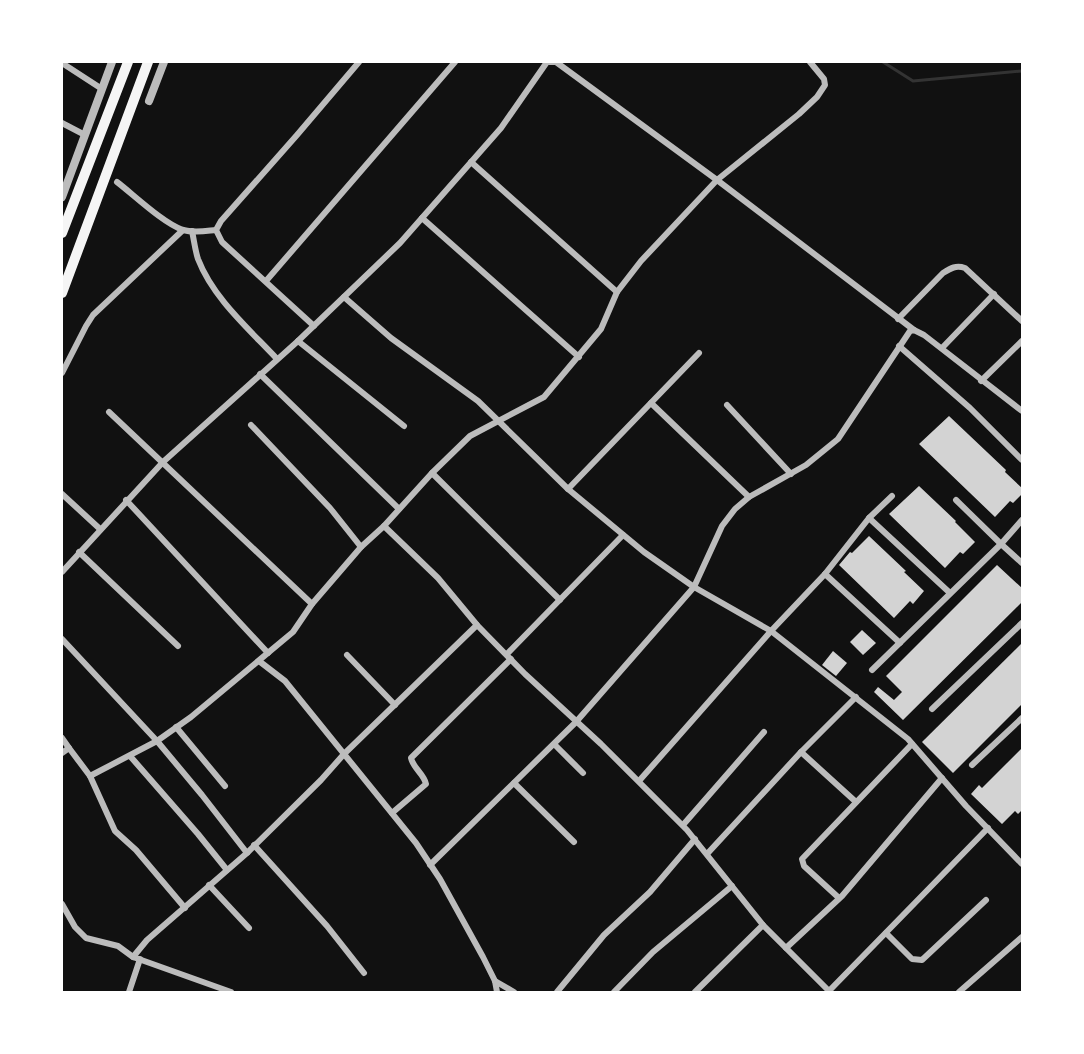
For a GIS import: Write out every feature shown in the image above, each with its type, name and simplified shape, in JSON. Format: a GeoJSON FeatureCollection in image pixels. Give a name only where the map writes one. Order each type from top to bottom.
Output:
{"type":"FeatureCollection","features":[{"type":"Feature","properties":{"kind":"main road"},"geometry":{"type":"LineString","coordinates":[[62,233],[128,62]]}},
{"type":"Feature","properties":{"kind":"main road"},"geometry":{"type":"LineString","coordinates":[[62,293],[148,62]]}},
{"type":"Feature","properties":{"kind":"street"},"geometry":{"type":"LineString","coordinates":[[62,197],[112,62]]}},
{"type":"Feature","properties":{"kind":"street"},"geometry":{"type":"LineString","coordinates":[[149,101],[164,62]]}},
{"type":"Feature","properties":{"kind":"street"},"geometry":{"type":"LineString","coordinates":[[216,230],[221,221],[359,62]]}},
{"type":"Feature","properties":{"kind":"street"},"geometry":{"type":"LineString","coordinates":[[266,281],[455,62]]}},
{"type":"Feature","properties":{"kind":"street"},"geometry":{"type":"LineString","coordinates":[[62,572],[99,529],[163,462],[298,341],[400,243],[501,128],[547,62],[556,62],[717,180],[898,319],[942,348],[981,381],[1023,411]]}},
{"type":"Feature","properties":{"kind":"street"},"geometry":{"type":"LineString","coordinates":[[90,776],[157,741],[268,654],[294,632],[312,604],[361,547],[470,436],[500,422],[544,396],[601,329],[617,292],[641,261],[717,180],[817,97],[825,85],[824,79],[810,62]]}},
{"type":"Feature","properties":{"kind":"street"},"geometry":{"type":"LineString","coordinates":[[62,63],[102,88]]}},
{"type":"Feature","properties":{"kind":"street"},"geometry":{"type":"LineString","coordinates":[[62,123],[85,135]]}},
{"type":"Feature","properties":{"kind":"street"},"geometry":{"type":"LineString","coordinates":[[471,162],[617,292]]}},
{"type":"Feature","properties":{"kind":"street"},"geometry":{"type":"LineString","coordinates":[[117,182],[171,224],[183,230],[216,230]]}},
{"type":"Feature","properties":{"kind":"street"},"geometry":{"type":"LineString","coordinates":[[422,218],[579,357]]}},
{"type":"Feature","properties":{"kind":"street"},"geometry":{"type":"LineString","coordinates":[[62,373],[93,315],[183,230]]}},
{"type":"Feature","properties":{"kind":"street"},"geometry":{"type":"LineString","coordinates":[[216,230],[222,242],[314,326]]}},
{"type":"Feature","properties":{"kind":"street"},"geometry":{"type":"LineString","coordinates":[[192,231],[197,256],[205,273],[236,315],[277,359]]}},
{"type":"Feature","properties":{"kind":"street"},"geometry":{"type":"LineString","coordinates":[[898,319],[943,273],[956,266],[965,268],[1023,321]]}},
{"type":"Feature","properties":{"kind":"street"},"geometry":{"type":"LineString","coordinates":[[942,348],[994,294]]}},
{"type":"Feature","properties":{"kind":"street"},"geometry":{"type":"LineString","coordinates":[[344,297],[392,338],[458,385],[500,422],[568,489],[623,535],[694,587],[771,631],[856,697],[912,744],[1023,864]]}},
{"type":"Feature","properties":{"kind":"street"},"geometry":{"type":"LineString","coordinates":[[430,865],[576,722],[694,587],[722,526],[735,509],[749,497],[790,474],[838,440],[906,335],[914,330]]}},
{"type":"Feature","properties":{"kind":"street"},"geometry":{"type":"LineString","coordinates":[[981,381],[1023,340]]}},
{"type":"Feature","properties":{"kind":"street"},"geometry":{"type":"LineString","coordinates":[[298,341],[404,426]]}},
{"type":"Feature","properties":{"kind":"street"},"geometry":{"type":"LineString","coordinates":[[899,346],[970,408],[1023,460]]}},
{"type":"Feature","properties":{"kind":"street"},"geometry":{"type":"LineString","coordinates":[[568,489],[699,352]]}},
{"type":"Feature","properties":{"kind":"street"},"geometry":{"type":"LineString","coordinates":[[260,374],[399,509]]}},
{"type":"Feature","properties":{"kind":"street"},"geometry":{"type":"LineString","coordinates":[[651,402],[749,497]]}},
{"type":"Feature","properties":{"kind":"street"},"geometry":{"type":"LineString","coordinates":[[728,405],[790,474]]}},
{"type":"Feature","properties":{"kind":"street"},"geometry":{"type":"LineString","coordinates":[[109,412],[312,604]]}},
{"type":"Feature","properties":{"kind":"street"},"geometry":{"type":"LineString","coordinates":[[250,426],[330,508],[361,547]]}},
{"type":"Feature","properties":{"kind":"street"},"geometry":{"type":"LineString","coordinates":[[432,473],[560,600]]}},
{"type":"Feature","properties":{"kind":"street"},"geometry":{"type":"LineString","coordinates":[[62,494],[99,529]]}},
{"type":"Feature","properties":{"kind":"street"},"geometry":{"type":"LineString","coordinates":[[639,781],[771,631],[825,574],[869,518],[892,496]]}},
{"type":"Feature","properties":{"kind":"street"},"geometry":{"type":"LineString","coordinates":[[126,500],[268,654]]}},
{"type":"Feature","properties":{"kind":"street"},"geometry":{"type":"LineString","coordinates":[[956,500],[1023,564]]}},
{"type":"Feature","properties":{"kind":"street"},"geometry":{"type":"LineString","coordinates":[[869,518],[950,593]]}},
{"type":"Feature","properties":{"kind":"street"},"geometry":{"type":"LineString","coordinates":[[872,670],[1023,520]]}},
{"type":"Feature","properties":{"kind":"street"},"geometry":{"type":"LineString","coordinates":[[384,526],[438,579],[477,625],[683,825],[764,925],[830,992],[988,828]]}},
{"type":"Feature","properties":{"kind":"street"},"geometry":{"type":"LineString","coordinates":[[392,813],[426,784],[412,763],[411,758],[414,754],[623,535]]}},
{"type":"Feature","properties":{"kind":"street"},"geometry":{"type":"LineString","coordinates":[[79,552],[178,646]]}},
{"type":"Feature","properties":{"kind":"street"},"geometry":{"type":"LineString","coordinates":[[825,574],[900,643]]}},
{"type":"Feature","properties":{"kind":"street"},"geometry":{"type":"LineString","coordinates":[[932,709],[1023,623]]}},
{"type":"Feature","properties":{"kind":"street"},"geometry":{"type":"LineString","coordinates":[[133,957],[147,940],[247,853],[344,754],[477,625]]}},
{"type":"Feature","properties":{"kind":"street"},"geometry":{"type":"LineString","coordinates":[[62,639],[157,741],[247,853]]}},
{"type":"Feature","properties":{"kind":"street"},"geometry":{"type":"LineString","coordinates":[[347,655],[395,705]]}},
{"type":"Feature","properties":{"kind":"street"},"geometry":{"type":"LineString","coordinates":[[259,661],[285,681],[392,813],[430,865],[495,981],[497,993]]}},
{"type":"Feature","properties":{"kind":"street"},"geometry":{"type":"LineString","coordinates":[[707,854],[801,752],[856,697]]}},
{"type":"Feature","properties":{"kind":"street"},"geometry":{"type":"LineString","coordinates":[[972,765],[1023,718]]}},
{"type":"Feature","properties":{"kind":"street"},"geometry":{"type":"LineString","coordinates":[[176,727],[225,786]]}},
{"type":"Feature","properties":{"kind":"street"},"geometry":{"type":"LineString","coordinates":[[683,825],[764,732]]}},
{"type":"Feature","properties":{"kind":"street"},"geometry":{"type":"LineString","coordinates":[[62,738],[90,776],[115,831],[136,850],[185,909]]}},
{"type":"Feature","properties":{"kind":"street"},"geometry":{"type":"LineString","coordinates":[[554,744],[583,773]]}},
{"type":"Feature","properties":{"kind":"street"},"geometry":{"type":"LineString","coordinates":[[839,898],[804,866],[802,859],[912,744]]}},
{"type":"Feature","properties":{"kind":"street"},"geometry":{"type":"LineString","coordinates":[[62,753],[69,748]]}},
{"type":"Feature","properties":{"kind":"street"},"geometry":{"type":"LineString","coordinates":[[801,752],[856,802]]}},
{"type":"Feature","properties":{"kind":"street"},"geometry":{"type":"LineString","coordinates":[[129,756],[198,834],[226,870]]}},
{"type":"Feature","properties":{"kind":"street"},"geometry":{"type":"LineString","coordinates":[[786,948],[839,898],[942,778]]}},
{"type":"Feature","properties":{"kind":"street"},"geometry":{"type":"LineString","coordinates":[[514,783],[574,842]]}},
{"type":"Feature","properties":{"kind":"street"},"geometry":{"type":"LineString","coordinates":[[557,993],[604,935],[650,892],[695,839]]}},
{"type":"Feature","properties":{"kind":"street"},"geometry":{"type":"LineString","coordinates":[[254,845],[320,918],[364,973]]}},
{"type":"Feature","properties":{"kind":"street"},"geometry":{"type":"LineString","coordinates":[[209,885],[249,928]]}},
{"type":"Feature","properties":{"kind":"street"},"geometry":{"type":"LineString","coordinates":[[614,993],[653,952],[732,886]]}},
{"type":"Feature","properties":{"kind":"street"},"geometry":{"type":"LineString","coordinates":[[886,933],[912,959],[922,960],[986,900]]}},
{"type":"Feature","properties":{"kind":"street"},"geometry":{"type":"LineString","coordinates":[[62,904],[75,927],[86,938],[118,946],[133,957],[231,993]]}},
{"type":"Feature","properties":{"kind":"street"},"geometry":{"type":"LineString","coordinates":[[695,993],[764,925]]}},
{"type":"Feature","properties":{"kind":"street"},"geometry":{"type":"LineString","coordinates":[[958,993],[1023,937]]}},
{"type":"Feature","properties":{"kind":"street"},"geometry":{"type":"LineString","coordinates":[[129,993],[140,959]]}},
{"type":"Feature","properties":{"kind":"street"},"geometry":{"type":"LineString","coordinates":[[495,981],[514,993]]}},
{"type":"Feature","properties":{"kind":"building"},"geometry":{"type":"Polygon","coordinates":[[[949,416],[1023,489],[1023,493],[1013,503],[1010,501],[995,517],[919,444],[949,416]]]}},
{"type":"Feature","properties":{"kind":"building"},"geometry":{"type":"Polygon","coordinates":[[[919,486],[975,542],[963,554],[960,552],[945,568],[889,514],[919,486]]]}},
{"type":"Feature","properties":{"kind":"building"},"geometry":{"type":"Polygon","coordinates":[[[869,536],[924,591],[913,604],[910,601],[894,618],[839,565],[869,536]]]}},
{"type":"Feature","properties":{"kind":"building"},"geometry":{"type":"Polygon","coordinates":[[[997,565],[1023,589],[1023,601],[903,720],[874,692],[878,687],[894,700],[902,692],[886,676],[997,565]]]}},
{"type":"Feature","properties":{"kind":"building"},"geometry":{"type":"Polygon","coordinates":[[[862,630],[876,643],[863,655],[850,642],[862,630]]]}},
{"type":"Feature","properties":{"kind":"building"},"geometry":{"type":"Polygon","coordinates":[[[1023,642],[1023,703],[953,773],[922,742],[1023,642]]]}},
{"type":"Feature","properties":{"kind":"building"},"geometry":{"type":"Polygon","coordinates":[[[833,651],[847,663],[836,676],[822,665],[833,651]]]}},
{"type":"Feature","properties":{"kind":"building"},"geometry":{"type":"Polygon","coordinates":[[[1023,747],[1023,809],[1018,814],[1015,811],[1002,824],[971,794],[979,785],[982,788],[1023,747]]]}},
{"type":"Feature","properties":{"kind":"waterway"},"geometry":{"type":"LineString","coordinates":[[883,62],[913,81],[1022,71]]}}]}
